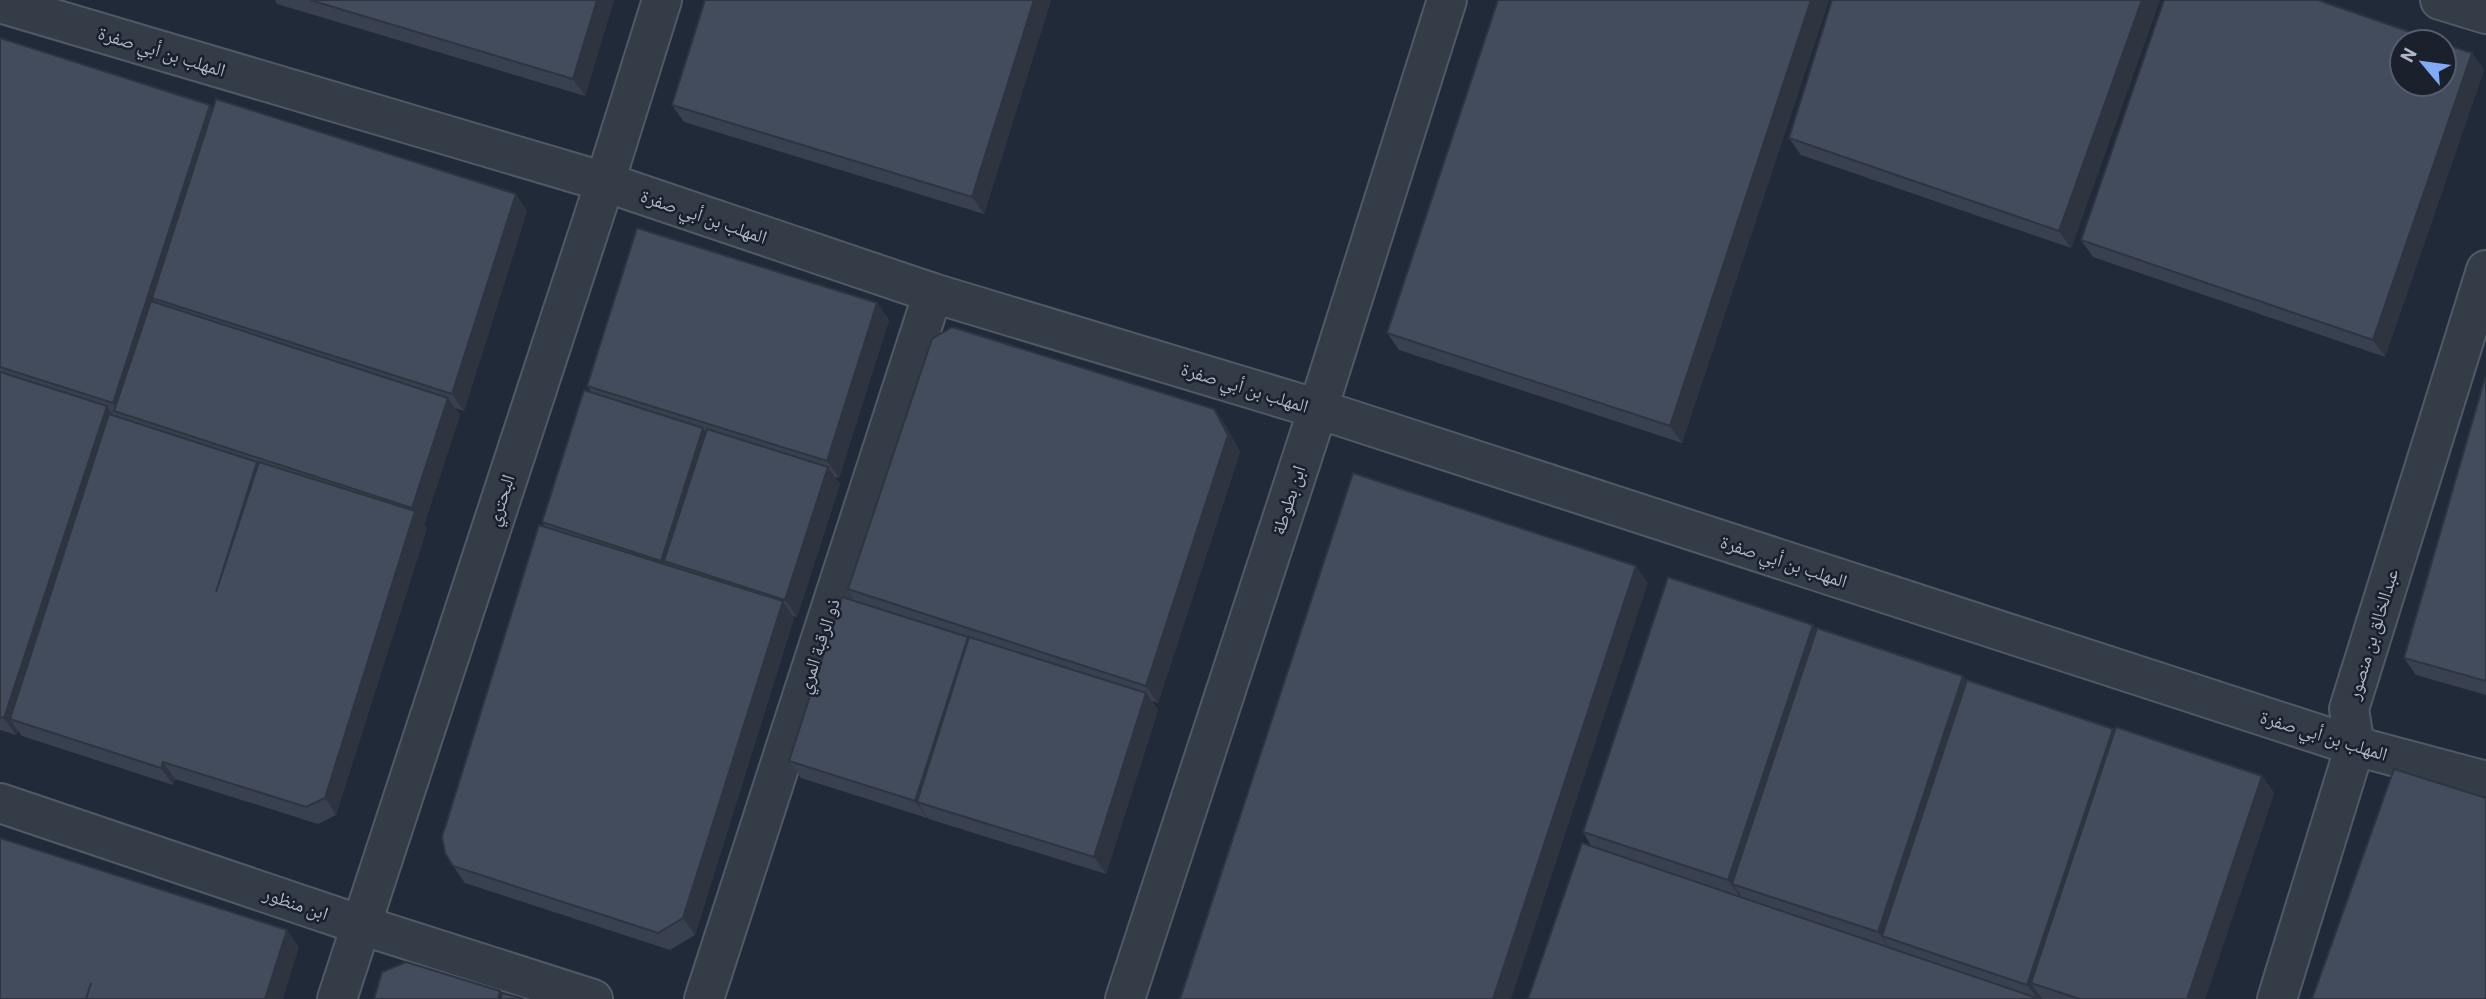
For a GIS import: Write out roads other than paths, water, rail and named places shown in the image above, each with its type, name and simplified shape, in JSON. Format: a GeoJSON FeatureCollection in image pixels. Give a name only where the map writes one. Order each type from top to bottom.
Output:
{"type":"FeatureCollection","features":[{"type":"Feature","properties":{"kind":"street","name":"البحتري"},"geometry":{"type":"LineString","coordinates":[[337,999],[605,182],[662,0]]}},
{"type":"Feature","properties":{"kind":"street","name":"ابن بطوطة"},"geometry":{"type":"LineString","coordinates":[[1125,999],[1318,409],[1447,0]]}},
{"type":"Feature","properties":{"kind":"street"},"geometry":{"type":"LineString","coordinates":[[2440,0],[2486,14]]}},
{"type":"Feature","properties":{"kind":"street","name":"المهلب بن أبي صفرة"},"geometry":{"type":"LineString","coordinates":[[0,3],[605,182],[933,293],[1318,409],[2355,746],[2486,781]]}},
{"type":"Feature","properties":{"kind":"street","name":"عبدالخالق بن منصور"},"geometry":{"type":"LineString","coordinates":[[2277,999],[2355,746],[2349,709],[2486,270]]}},
{"type":"Feature","properties":{"kind":"street","name":"ذو الرقبة المري"},"geometry":{"type":"LineString","coordinates":[[704,999],[933,293]]}},
{"type":"Feature","properties":{"kind":"street","name":"ابن منظور"},"geometry":{"type":"LineString","coordinates":[[0,803],[361,925],[593,999]]}}]}
